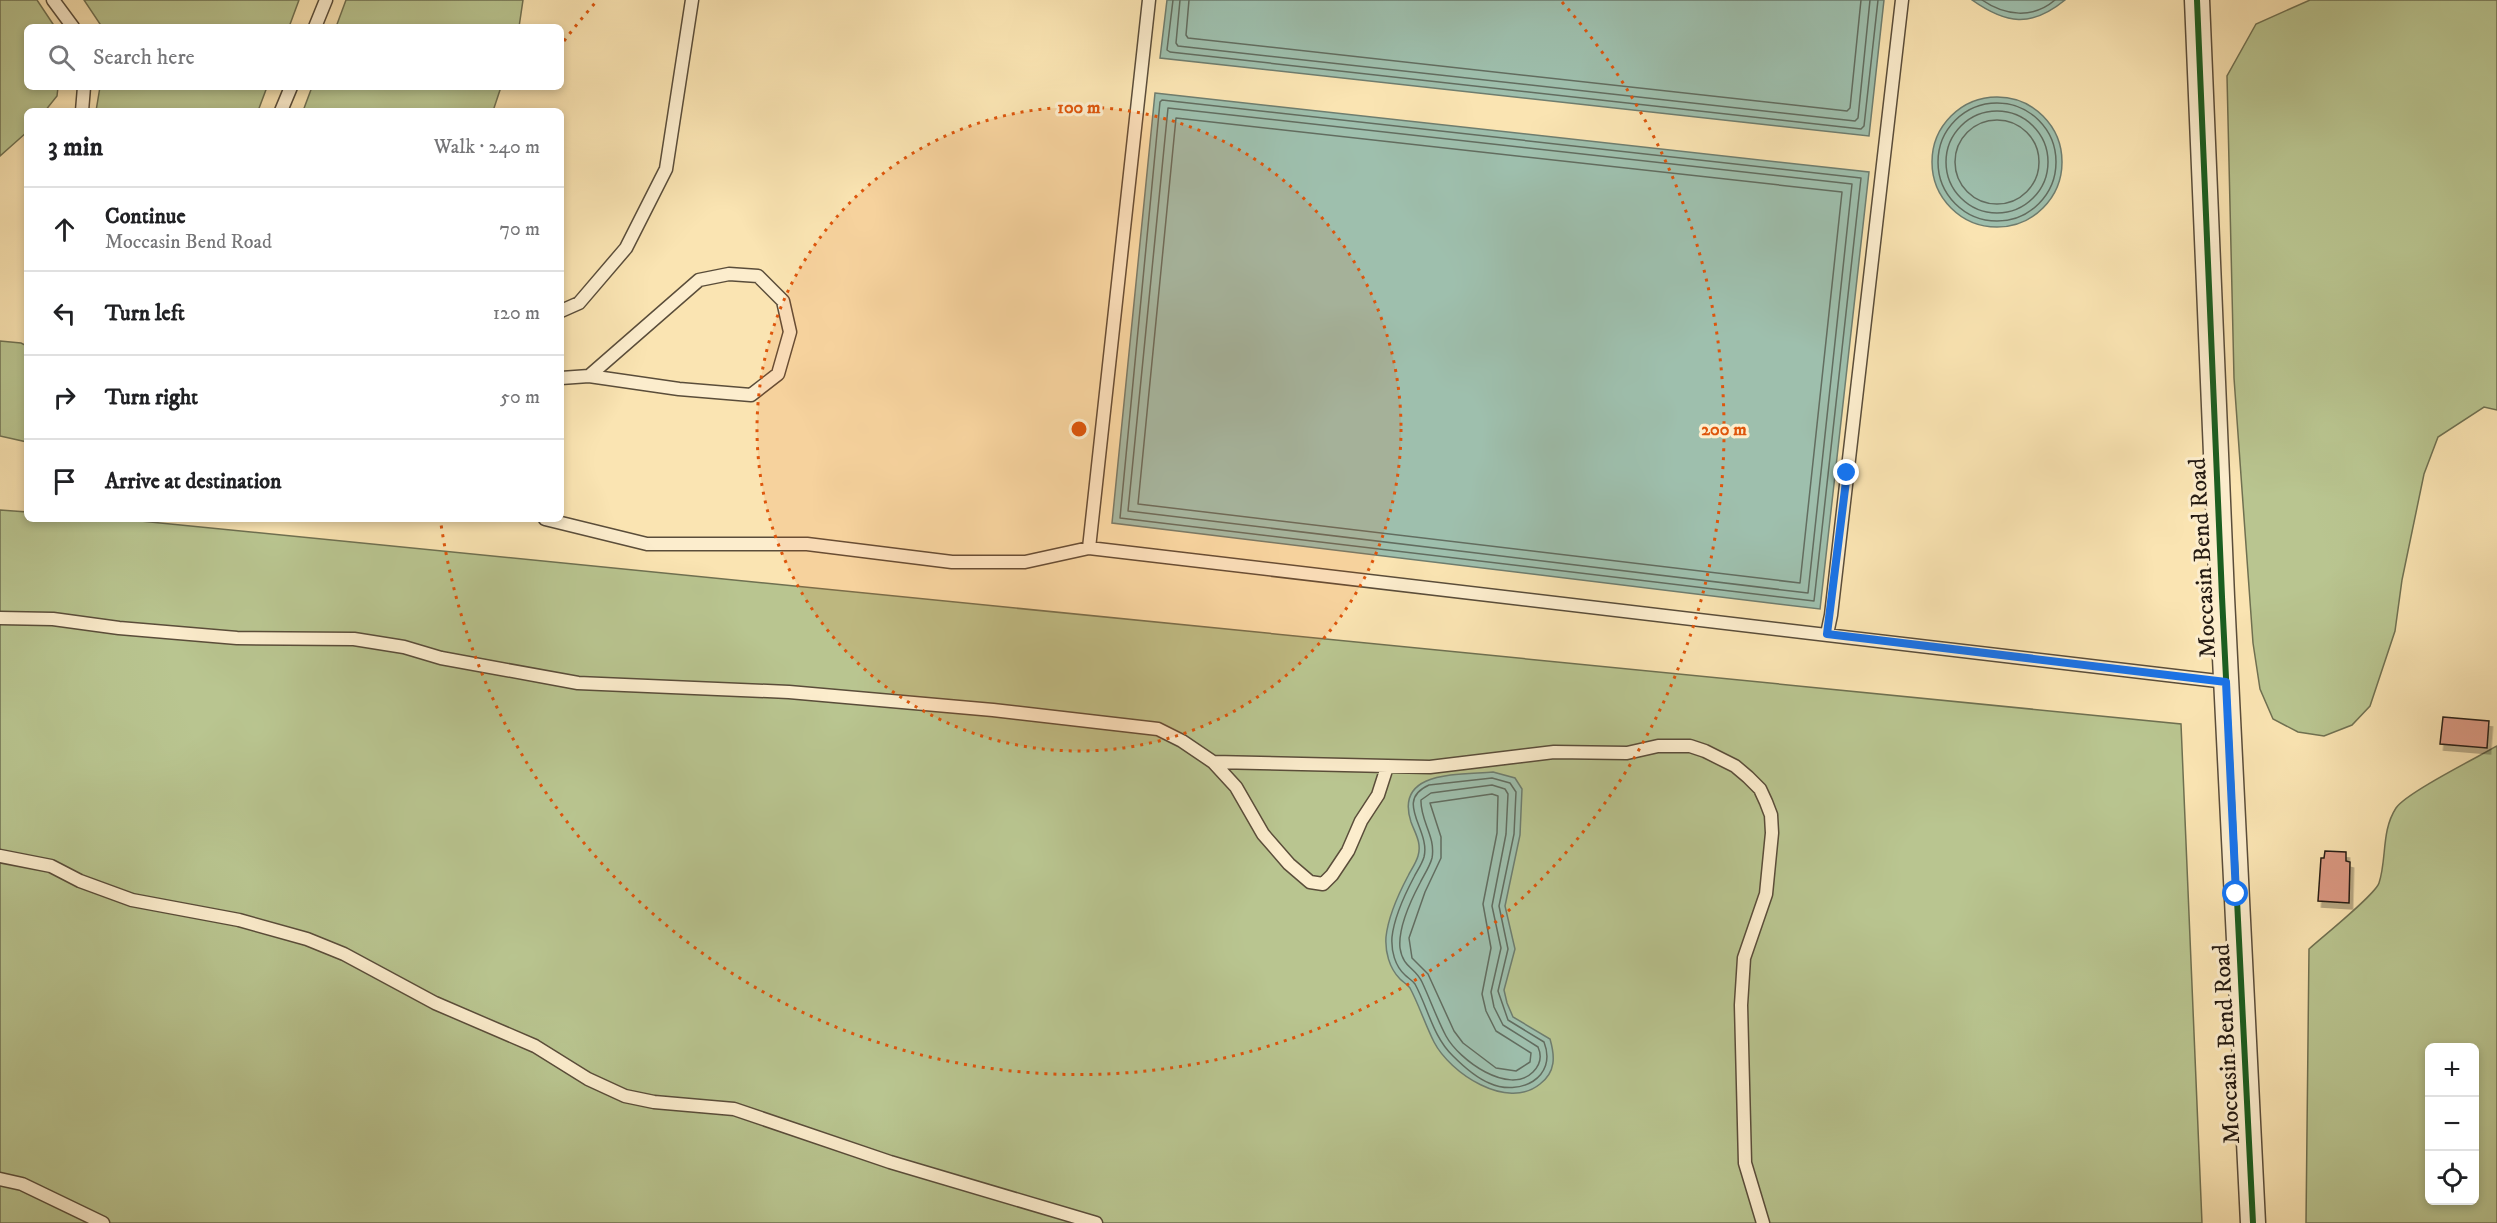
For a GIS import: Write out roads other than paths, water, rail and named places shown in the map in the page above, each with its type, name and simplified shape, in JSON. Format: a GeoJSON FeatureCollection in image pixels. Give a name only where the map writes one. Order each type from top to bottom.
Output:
{"type":"FeatureCollection","features":[{"type":"Feature","properties":{"kind":"street","name":"Moccasin Bend Road"},"geometry":{"type":"LineString","coordinates":[[2197,0],[2226,682],[2253,1223]]}},
{"type":"Feature","properties":{"kind":"lane"},"geometry":{"type":"LineString","coordinates":[[53,0],[71,24]]}},
{"type":"Feature","properties":{"kind":"lane"},"geometry":{"type":"LineString","coordinates":[[316,24],[326,0]]}},
{"type":"Feature","properties":{"kind":"lane"},"geometry":{"type":"LineString","coordinates":[[564,310],[579,303],[626,248],[666,169],[692,0]]}},
{"type":"Feature","properties":{"kind":"lane"},"geometry":{"type":"LineString","coordinates":[[1089,548],[1149,0]]}},
{"type":"Feature","properties":{"kind":"lane"},"geometry":{"type":"LineString","coordinates":[[1827,634],[1902,0]]}},
{"type":"Feature","properties":{"kind":"lane"},"geometry":{"type":"LineString","coordinates":[[82,108],[84,90]]}},
{"type":"Feature","properties":{"kind":"lane"},"geometry":{"type":"LineString","coordinates":[[282,108],[290,90]]}},
{"type":"Feature","properties":{"kind":"lane"},"geometry":{"type":"LineString","coordinates":[[564,378],[589,376],[679,389],[751,395],[778,374],[790,332],[783,301],[758,276],[729,274],[699,280],[589,376]]}},
{"type":"Feature","properties":{"kind":"lane"},"geometry":{"type":"LineString","coordinates":[[557,522],[647,544],[807,544],[952,562],[1025,562],[1089,548],[2226,682]]}},
{"type":"Feature","properties":{"kind":"lane"},"geometry":{"type":"LineString","coordinates":[[0,618],[53,619],[119,628],[237,638],[354,639],[404,647],[441,658],[578,683],[789,692],[1158,729],[1182,741],[1213,762],[1236,787],[1263,834],[1289,864],[1310,882],[1323,884],[1332,875],[1347,851],[1361,821],[1378,795],[1387,767]]}},
{"type":"Feature","properties":{"kind":"lane"},"geometry":{"type":"LineString","coordinates":[[1213,762],[1387,767],[1448,766],[1554,752],[1613,754],[1658,746],[1690,746],[1713,754],[1734,766],[1760,789],[1771,815],[1771,862],[1763,909],[1744,958],[1741,1005],[1745,1163],[1763,1223]]}},
{"type":"Feature","properties":{"kind":"lane"},"geometry":{"type":"LineString","coordinates":[[0,856],[51,866],[90,885],[132,900],[239,920],[306,939],[344,954],[435,1003],[535,1046],[588,1080],[625,1096],[654,1102],[734,1109],[890,1162],[1096,1223]]}},
{"type":"Feature","properties":{"kind":"lane"},"geometry":{"type":"LineString","coordinates":[[0,1179],[22,1184],[103,1223]]}},
{"type":"Feature","properties":{"kind":"water"},"geometry":{"type":"Polygon","coordinates":[[[1167,0],[1884,0],[1869,136],[1160,58],[1167,0]]]}},
{"type":"Feature","properties":{"kind":"water"},"geometry":{"type":"Polygon","coordinates":[[[1972,0],[2065,0],[2041,15],[2018,20],[1996,14],[1972,0]]]}},
{"type":"Feature","properties":{"kind":"water"},"geometry":{"type":"Polygon","coordinates":[[[1155,93],[1869,172],[1820,609],[1112,523],[1155,93]]]}},
{"type":"Feature","properties":{"kind":"water"},"geometry":{"type":"Polygon","coordinates":[[[1997,97],[2022,102],[2043,116],[2057,137],[2062,162],[2057,187],[2043,208],[2022,222],[1997,227],[1972,222],[1951,208],[1937,187],[1932,162],[1937,137],[1951,116],[1972,102],[1997,97]]]}},
{"type":"Feature","properties":{"kind":"water"},"geometry":{"type":"Polygon","coordinates":[[[1493,772],[1515,778],[1522,789],[1520,835],[1505,906],[1515,949],[1504,990],[1513,1017],[1550,1039],[1553,1052],[1552,1069],[1540,1084],[1527,1091],[1512,1093],[1496,1091],[1481,1085],[1466,1076],[1442,1054],[1434,1042],[1410,988],[1393,970],[1388,959],[1386,942],[1394,906],[1419,851],[1419,842],[1411,822],[1408,805],[1412,793],[1421,784],[1448,775],[1493,772]]]}}]}
